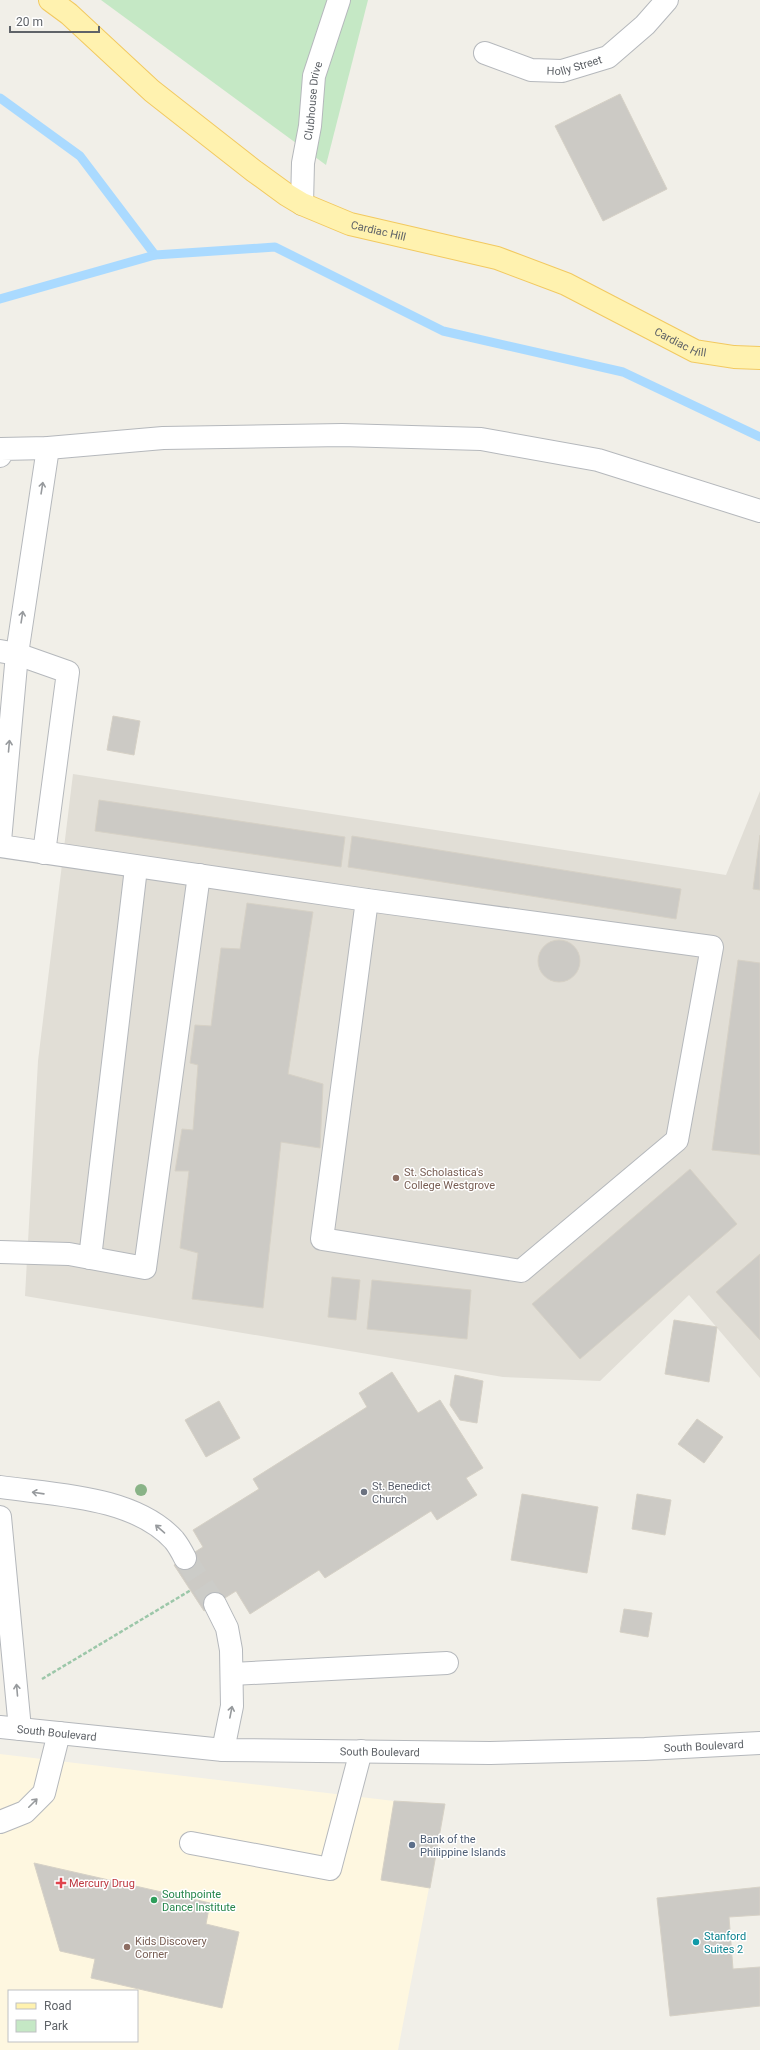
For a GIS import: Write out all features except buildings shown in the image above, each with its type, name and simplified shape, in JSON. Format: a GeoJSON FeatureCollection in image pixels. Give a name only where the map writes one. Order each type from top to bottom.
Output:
{"type":"FeatureCollection","features":[{"type":"Feature","properties":{"kind":"main road","name":"Cardiac Hill"},"geometry":{"type":"LineString","coordinates":[[50,0],[69,14],[152,91],[286,196],[350,224],[497,258],[559,282],[695,351],[734,357],[760,358]]}},
{"type":"Feature","properties":{"kind":"street","name":"Clubhouse Drive"},"geometry":{"type":"LineString","coordinates":[[302,204],[303,163],[310,126],[314,76],[339,0]]}},
{"type":"Feature","properties":{"kind":"street","name":"Holly Street"},"geometry":{"type":"LineString","coordinates":[[485,53],[531,70],[562,71],[608,57],[645,25],[667,0]]}},
{"type":"Feature","properties":{"kind":"street"},"geometry":{"type":"LineString","coordinates":[[0,456],[1,449],[48,448],[171,438],[342,435],[481,440],[598,460],[760,512]]}},
{"type":"Feature","properties":{"kind":"street"},"geometry":{"type":"LineString","coordinates":[[0,841],[8,653],[48,448]]}},
{"type":"Feature","properties":{"kind":"street"},"geometry":{"type":"LineString","coordinates":[[8,653],[68,672],[44,853]]}},
{"type":"Feature","properties":{"kind":"street"},"geometry":{"type":"LineString","coordinates":[[0,846],[136,868],[199,875],[367,900],[712,947],[677,1140],[521,1271],[322,1239],[367,900]]}},
{"type":"Feature","properties":{"kind":"street"},"geometry":{"type":"LineString","coordinates":[[90,1258],[136,868]]}},
{"type":"Feature","properties":{"kind":"street"},"geometry":{"type":"LineString","coordinates":[[0,1252],[69,1254],[145,1268],[199,875]]}},
{"type":"Feature","properties":{"kind":"street"},"geometry":{"type":"LineString","coordinates":[[0,1487],[107,1502],[152,1522],[174,1540],[185,1558]]}},
{"type":"Feature","properties":{"kind":"street"},"geometry":{"type":"LineString","coordinates":[[0,1516],[18,1694],[10,1728]]}},
{"type":"Feature","properties":{"kind":"street"},"geometry":{"type":"LineString","coordinates":[[215,1604],[227,1628],[231,1650],[232,1706],[223,1750]]}},
{"type":"Feature","properties":{"kind":"street"},"geometry":{"type":"LineString","coordinates":[[232,1674],[447,1663]]}},
{"type":"Feature","properties":{"kind":"street","name":"South Boulevard"},"geometry":{"type":"LineString","coordinates":[[10,1728],[223,1750],[490,1753],[646,1749],[760,1743]]}},
{"type":"Feature","properties":{"kind":"street"},"geometry":{"type":"LineString","coordinates":[[0,1822],[24,1812],[44,1793],[59,1733]]}},
{"type":"Feature","properties":{"kind":"street"},"geometry":{"type":"LineString","coordinates":[[191,1843],[330,1869],[361,1751]]}},
{"type":"Feature","properties":{"kind":"path"},"geometry":{"type":"LineString","coordinates":[[18,1694],[191,1590]]}},
{"type":"Feature","properties":{"kind":"shaded area","name":"St. Scholastica's College Westgrove"},"geometry":{"type":"Polygon","coordinates":[[[73,774],[726,875],[760,791],[760,1378],[689,1295],[600,1381],[503,1377],[25,1296],[38,1061],[73,774]]]}},
{"type":"Feature","properties":{"kind":"shaded area"},"geometry":{"type":"Polygon","coordinates":[[[0,1754],[394,1801],[445,1804],[398,2050],[0,2050],[0,1754]]]}},
{"type":"Feature","properties":{"kind":"green space"},"geometry":{"type":"Polygon","coordinates":[[[101,0],[368,0],[326,165],[101,0]]]}},
{"type":"Feature","properties":{"kind":"waterway"},"geometry":{"type":"LineString","coordinates":[[0,98],[80,156],[155,255]]}},
{"type":"Feature","properties":{"kind":"waterway"},"geometry":{"type":"LineString","coordinates":[[0,299],[155,255],[275,247],[443,331],[623,372],[760,437]]}},
{"type":"Feature","properties":{"kind":"tunnel"},"geometry":{"type":"LineString","coordinates":[[185,1558],[215,1604]]}},
{"type":"Feature","properties":{"kind":"place","name":"St. Scholastica's College Westgrove"},"geometry":{"type":"Point","coordinates":[396,1178]}},
{"type":"Feature","properties":{"kind":"place","name":"St. Benedict Church"},"geometry":{"type":"Point","coordinates":[364,1492]}},
{"type":"Feature","properties":{"kind":"place","name":"Bank of the Philippine Islands"},"geometry":{"type":"Point","coordinates":[412,1845]}},
{"type":"Feature","properties":{"kind":"place","name":"Mercury Drug"},"geometry":{"type":"Point","coordinates":[61,1883]}},
{"type":"Feature","properties":{"kind":"place","name":"Southpointe Dance Institute"},"geometry":{"type":"Point","coordinates":[154,1900]}},
{"type":"Feature","properties":{"kind":"place","name":"Stanford Suites 2"},"geometry":{"type":"Point","coordinates":[696,1942]}},
{"type":"Feature","properties":{"kind":"place","name":"Kids Discovery Corner"},"geometry":{"type":"Point","coordinates":[127,1947]}}]}
